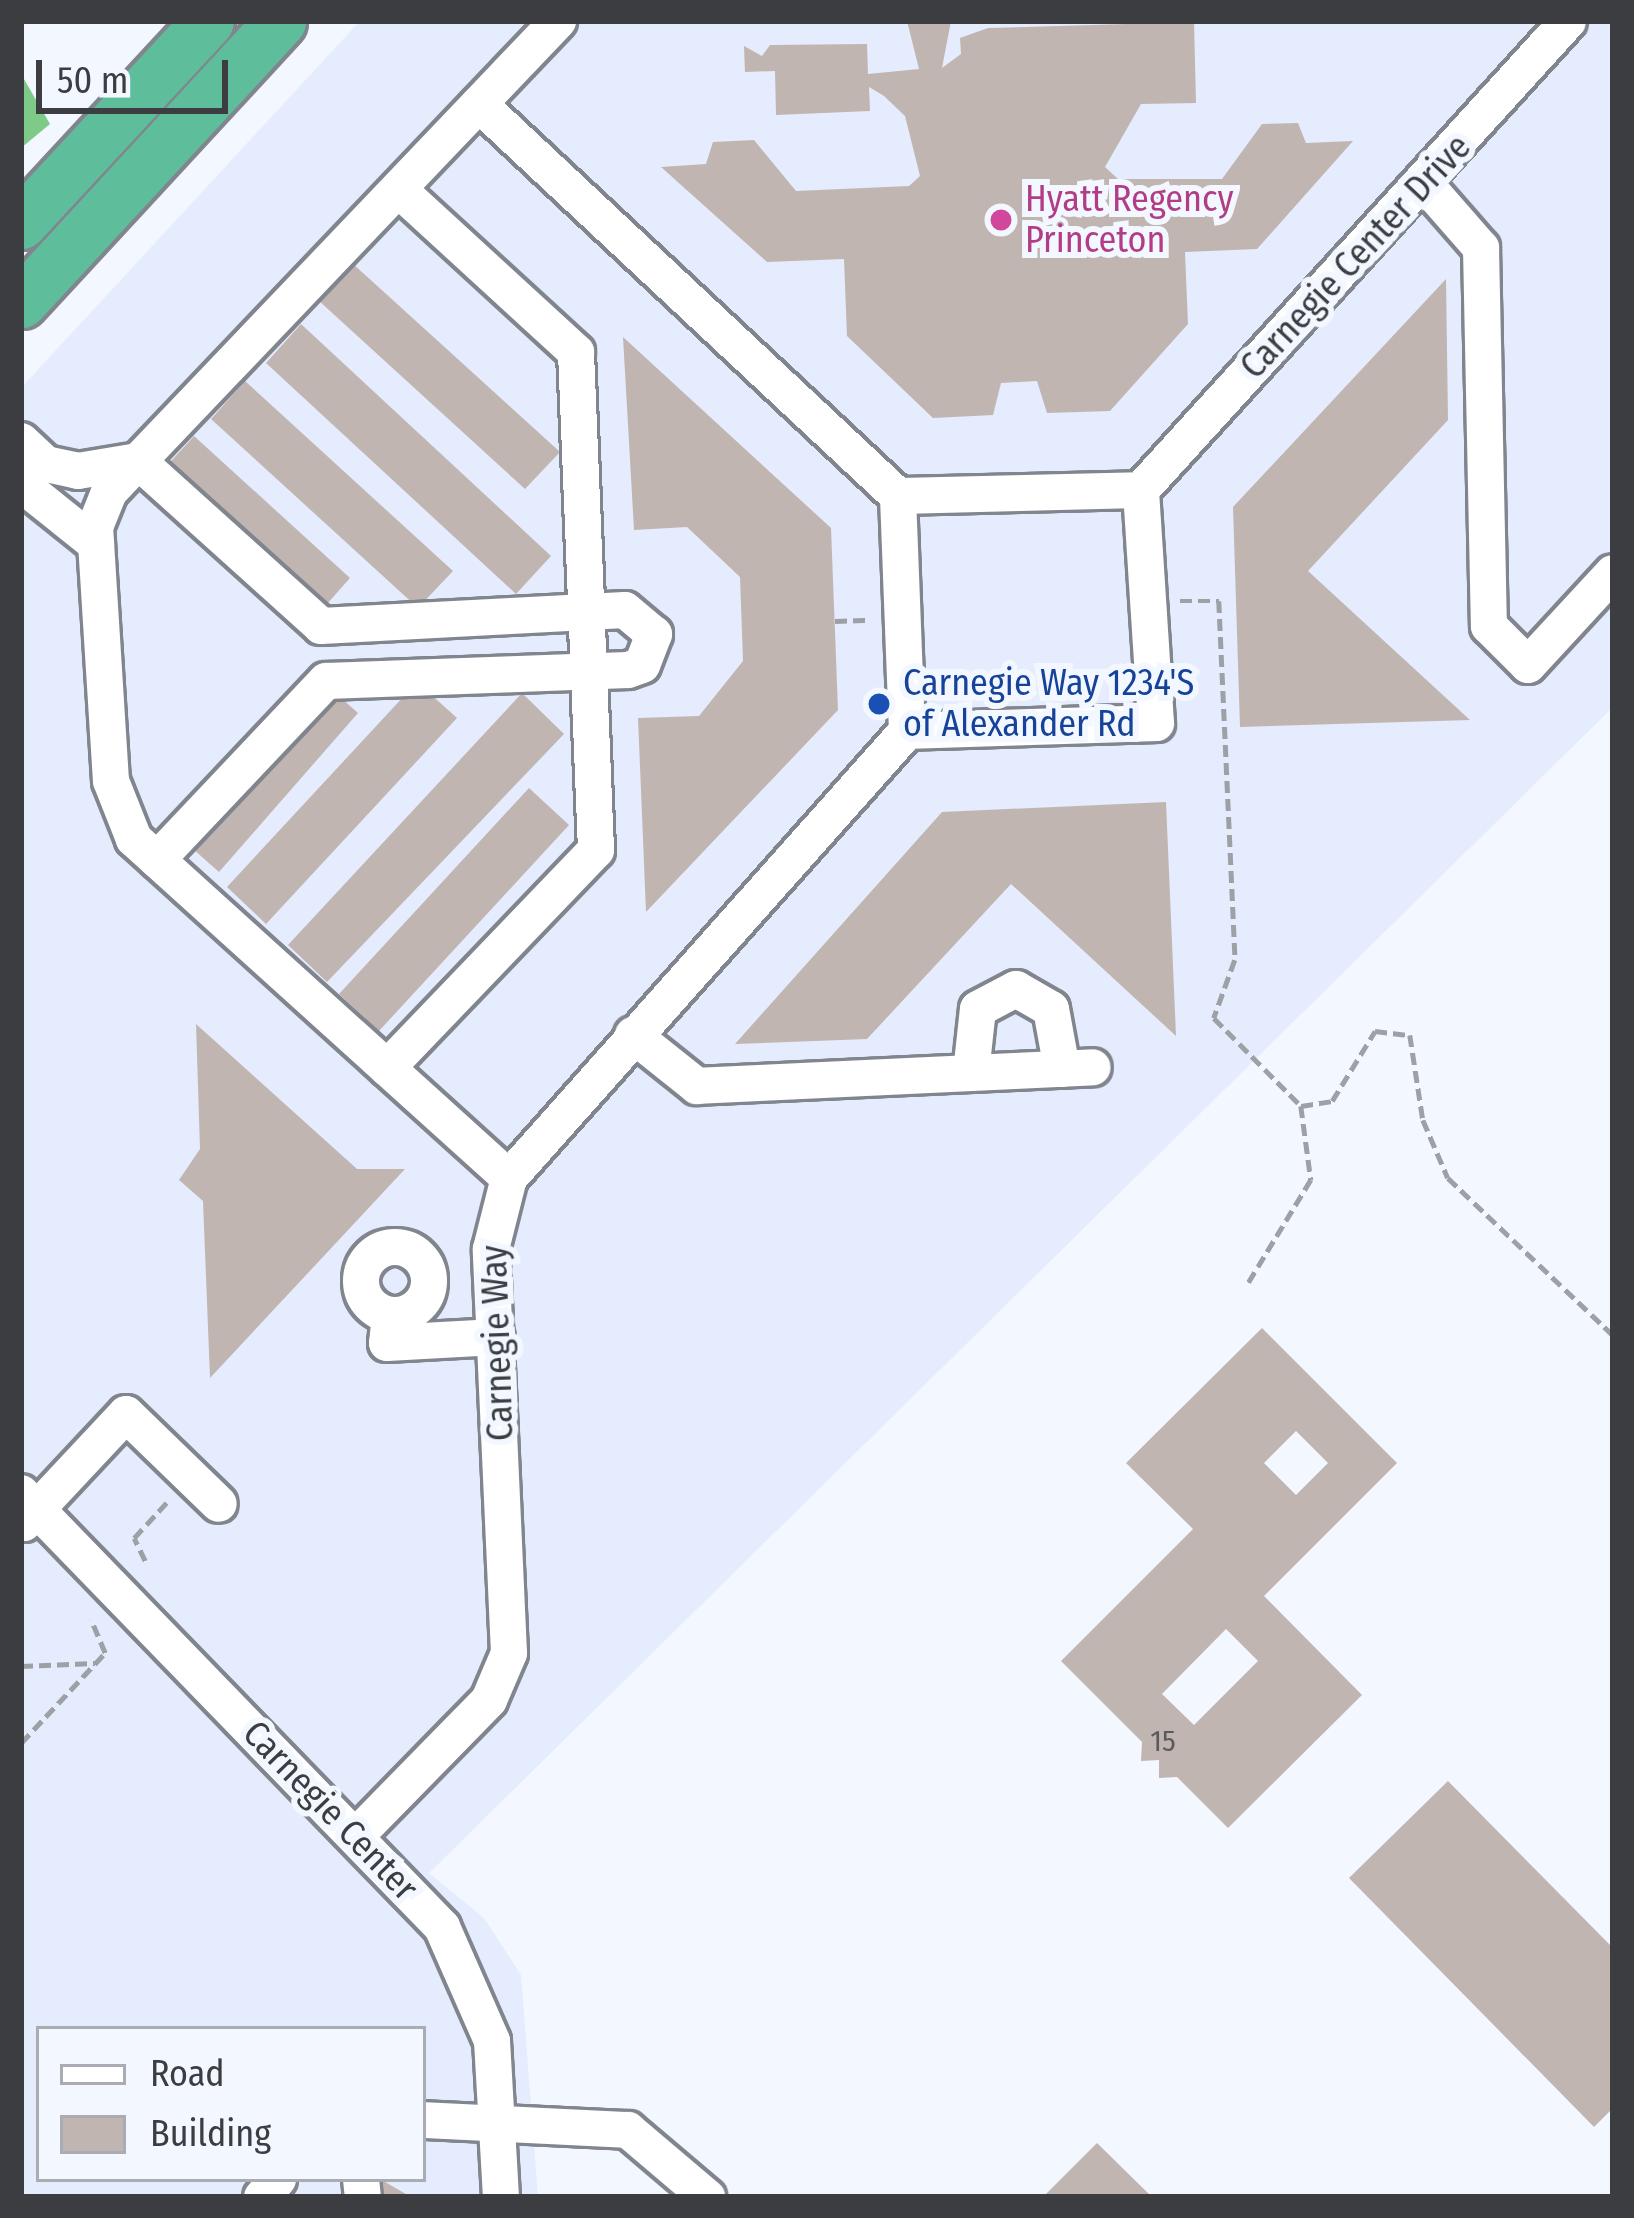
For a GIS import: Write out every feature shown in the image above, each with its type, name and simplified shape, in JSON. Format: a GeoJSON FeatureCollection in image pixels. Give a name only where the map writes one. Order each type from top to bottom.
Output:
{"type":"FeatureCollection","features":[{"type":"Feature","properties":{"kind":"highway"},"geometry":{"type":"LineString","coordinates":[[21,223],[208,21]]}},
{"type":"Feature","properties":{"kind":"highway"},"geometry":{"type":"LineString","coordinates":[[21,302],[280,21]]}},
{"type":"Feature","properties":{"kind":"street"},"geometry":{"type":"LineString","coordinates":[[508,1178],[157,860],[122,818],[111,781],[96,544],[99,508],[138,461],[557,21]]}},
{"type":"Feature","properties":{"kind":"street","name":"Carnegie Center Drive"},"geometry":{"type":"LineString","coordinates":[[1142,490],[1425,184],[1568,21]]}},
{"type":"Feature","properties":{"kind":"street"},"geometry":{"type":"LineString","coordinates":[[479,104],[898,496],[908,730],[1156,723],[1142,490],[898,496]]}},
{"type":"Feature","properties":{"kind":"street"},"geometry":{"type":"LineString","coordinates":[[1425,184],[1481,248],[1489,626],[1528,665],[1613,573]]}},
{"type":"Feature","properties":{"kind":"street"},"geometry":{"type":"LineString","coordinates":[[387,1068],[596,850],[576,352],[398,189]]}},
{"type":"Feature","properties":{"kind":"street"},"geometry":{"type":"LineString","coordinates":[[21,441],[46,464],[78,471],[138,461]]}},
{"type":"Feature","properties":{"kind":"street"},"geometry":{"type":"LineString","coordinates":[[138,461],[322,626],[638,612],[654,634],[643,665],[589,673],[326,681],[157,860]]}},
{"type":"Feature","properties":{"kind":"street"},"geometry":{"type":"LineString","coordinates":[[21,484],[96,544]]}},
{"type":"Feature","properties":{"kind":"street","name":"Carnegie Way"},"geometry":{"type":"LineString","coordinates":[[356,1836],[502,1676],[491,1249],[508,1178],[908,730]]}},
{"type":"Feature","properties":{"kind":"street"},"geometry":{"type":"LineString","coordinates":[[633,1035],[697,1086],[1077,1068],[1051,1009],[1016,989],[978,1009],[971,1073]]}},
{"type":"Feature","properties":{"kind":"street"},"geometry":{"type":"LineString","coordinates":[[390,1315],[387,1343],[496,1337]]}},
{"type":"Feature","properties":{"kind":"street"},"geometry":{"type":"LineString","coordinates":[[26,1509],[126,1414],[219,1504]]}},
{"type":"Feature","properties":{"kind":"street","name":"Carnegie Center"},"geometry":{"type":"LineString","coordinates":[[26,1509],[356,1836],[466,1962],[492,2041],[501,2197]]}},
{"type":"Feature","properties":{"kind":"street"},"geometry":{"type":"LineString","coordinates":[[426,2120],[628,2130],[706,2197]]}},
{"type":"Feature","properties":{"kind":"path"},"geometry":{"type":"LineString","coordinates":[[1148,602],[1219,601],[1235,959],[1214,1018],[1301,1106],[1308,1196],[1246,1287]]}},
{"type":"Feature","properties":{"kind":"path"},"geometry":{"type":"LineString","coordinates":[[835,621],[888,619]]}},
{"type":"Feature","properties":{"kind":"path"},"geometry":{"type":"LineString","coordinates":[[1301,1106],[1332,1101],[1375,1031],[1410,1035],[1428,1136],[1448,1178],[1613,1335]]}},
{"type":"Feature","properties":{"kind":"path"},"geometry":{"type":"LineString","coordinates":[[145,1561],[134,1538],[178,1490]]}},
{"type":"Feature","properties":{"kind":"path"},"geometry":{"type":"LineString","coordinates":[[21,1744],[95,1663],[104,1634],[92,1620]]}},
{"type":"Feature","properties":{"kind":"path"},"geometry":{"type":"LineString","coordinates":[[21,1666],[95,1663]]}},
{"type":"Feature","properties":{"kind":"shaded area"},"geometry":{"type":"Polygon","coordinates":[[[360,21],[1613,21],[1613,707],[429,1873],[484,1918],[521,1975],[538,2197],[21,2197],[21,388],[360,21]]]}},
{"type":"Feature","properties":{"kind":"green space"},"geometry":{"type":"Polygon","coordinates":[[[21,74],[50,124],[21,148],[21,74]]]}},
{"type":"Feature","properties":{"kind":"building","name":"Hyatt Regency Princeton"},"geometry":{"type":"Polygon","coordinates":[[[907,21],[951,21],[942,68],[961,54],[960,38],[988,28],[1194,22],[1196,103],[1141,104],[1105,167],[1118,179],[1222,179],[1262,124],[1298,123],[1306,143],[1353,141],[1257,249],[1185,252],[1188,324],[1110,411],[1047,413],[1037,381],[1001,383],[993,415],[933,418],[847,336],[844,259],[767,262],[661,167],[706,164],[713,142],[754,140],[796,191],[909,186],[920,176],[905,116],[884,96],[869,87],[870,111],[776,115],[775,71],[745,72],[744,46],[762,56],[770,45],[867,44],[868,74],[919,69],[907,21]]]}},
{"type":"Feature","properties":{"kind":"building"},"geometry":{"type":"Polygon","coordinates":[[[352,263],[560,452],[525,489],[318,300],[352,263]]]}},
{"type":"Feature","properties":{"kind":"building"},"geometry":{"type":"Polygon","coordinates":[[[1446,279],[1448,420],[1308,571],[1470,720],[1240,727],[1233,507],[1446,279]]]}},
{"type":"Feature","properties":{"kind":"building"},"geometry":{"type":"Polygon","coordinates":[[[301,324],[551,556],[516,594],[266,363],[301,324]]]}},
{"type":"Feature","properties":{"kind":"building"},"geometry":{"type":"Polygon","coordinates":[[[623,337],[831,528],[838,710],[646,912],[638,718],[699,716],[743,661],[740,577],[687,527],[634,530],[623,337]]]}},
{"type":"Feature","properties":{"kind":"building"},"geometry":{"type":"Polygon","coordinates":[[[245,381],[453,571],[418,608],[211,419],[245,381]]]}},
{"type":"Feature","properties":{"kind":"building"},"geometry":{"type":"Polygon","coordinates":[[[194,436],[350,578],[319,613],[162,471],[194,436]]]}},
{"type":"Feature","properties":{"kind":"building"},"geometry":{"type":"Polygon","coordinates":[[[323,682],[358,713],[219,872],[184,841],[323,682]]]}},
{"type":"Feature","properties":{"kind":"building"},"geometry":{"type":"Polygon","coordinates":[[[417,682],[457,718],[266,924],[227,887],[417,682]]]}},
{"type":"Feature","properties":{"kind":"building"},"geometry":{"type":"Polygon","coordinates":[[[522,693],[564,734],[327,982],[288,945],[522,693]]]}},
{"type":"Feature","properties":{"kind":"building"},"geometry":{"type":"Polygon","coordinates":[[[529,788],[569,825],[379,1031],[339,994],[529,788]]]}},
{"type":"Feature","properties":{"kind":"building"},"geometry":{"type":"Polygon","coordinates":[[[1166,802],[1176,1036],[1011,884],[867,1039],[735,1044],[942,812],[1166,802]]]}},
{"type":"Feature","properties":{"kind":"building"},"geometry":{"type":"Polygon","coordinates":[[[196,1024],[357,1169],[405,1169],[210,1378],[203,1201],[179,1180],[200,1149],[196,1024]]]}},
{"type":"Feature","properties":{"kind":"building"},"geometry":{"type":"Polygon","coordinates":[[[1262,1328],[1397,1463],[1264,1596],[1362,1695],[1228,1828],[1177,1777],[1159,1778],[1159,1760],[1141,1761],[1142,1742],[1061,1661],[1193,1529],[1126,1463],[1262,1328]],[[1296,1431],[1264,1463],[1296,1495],[1328,1463],[1296,1431]],[[1226,1629],[1162,1694],[1194,1725],[1258,1661],[1226,1629]]]}},
{"type":"Feature","properties":{"kind":"building"},"geometry":{"type":"Polygon","coordinates":[[[1448,1781],[1613,1948],[1613,2108],[1594,2127],[1349,1878],[1448,1781]]]}},
{"type":"Feature","properties":{"kind":"building"},"geometry":{"type":"Polygon","coordinates":[[[1097,2143],[1152,2197],[1043,2197],[1097,2143]]]}},
{"type":"Feature","properties":{"kind":"building"},"geometry":{"type":"Polygon","coordinates":[[[351,2182],[385,2182],[411,2197],[329,2197],[351,2192],[351,2182]]]}},
{"type":"Feature","properties":{"kind":"place","name":"Hyatt Regency Princeton"},"geometry":{"type":"Point","coordinates":[1001,220]}},
{"type":"Feature","properties":{"kind":"place","name":"Carnegie Way 1234'S of Alexander Rd"},"geometry":{"type":"Point","coordinates":[879,704]}}]}
